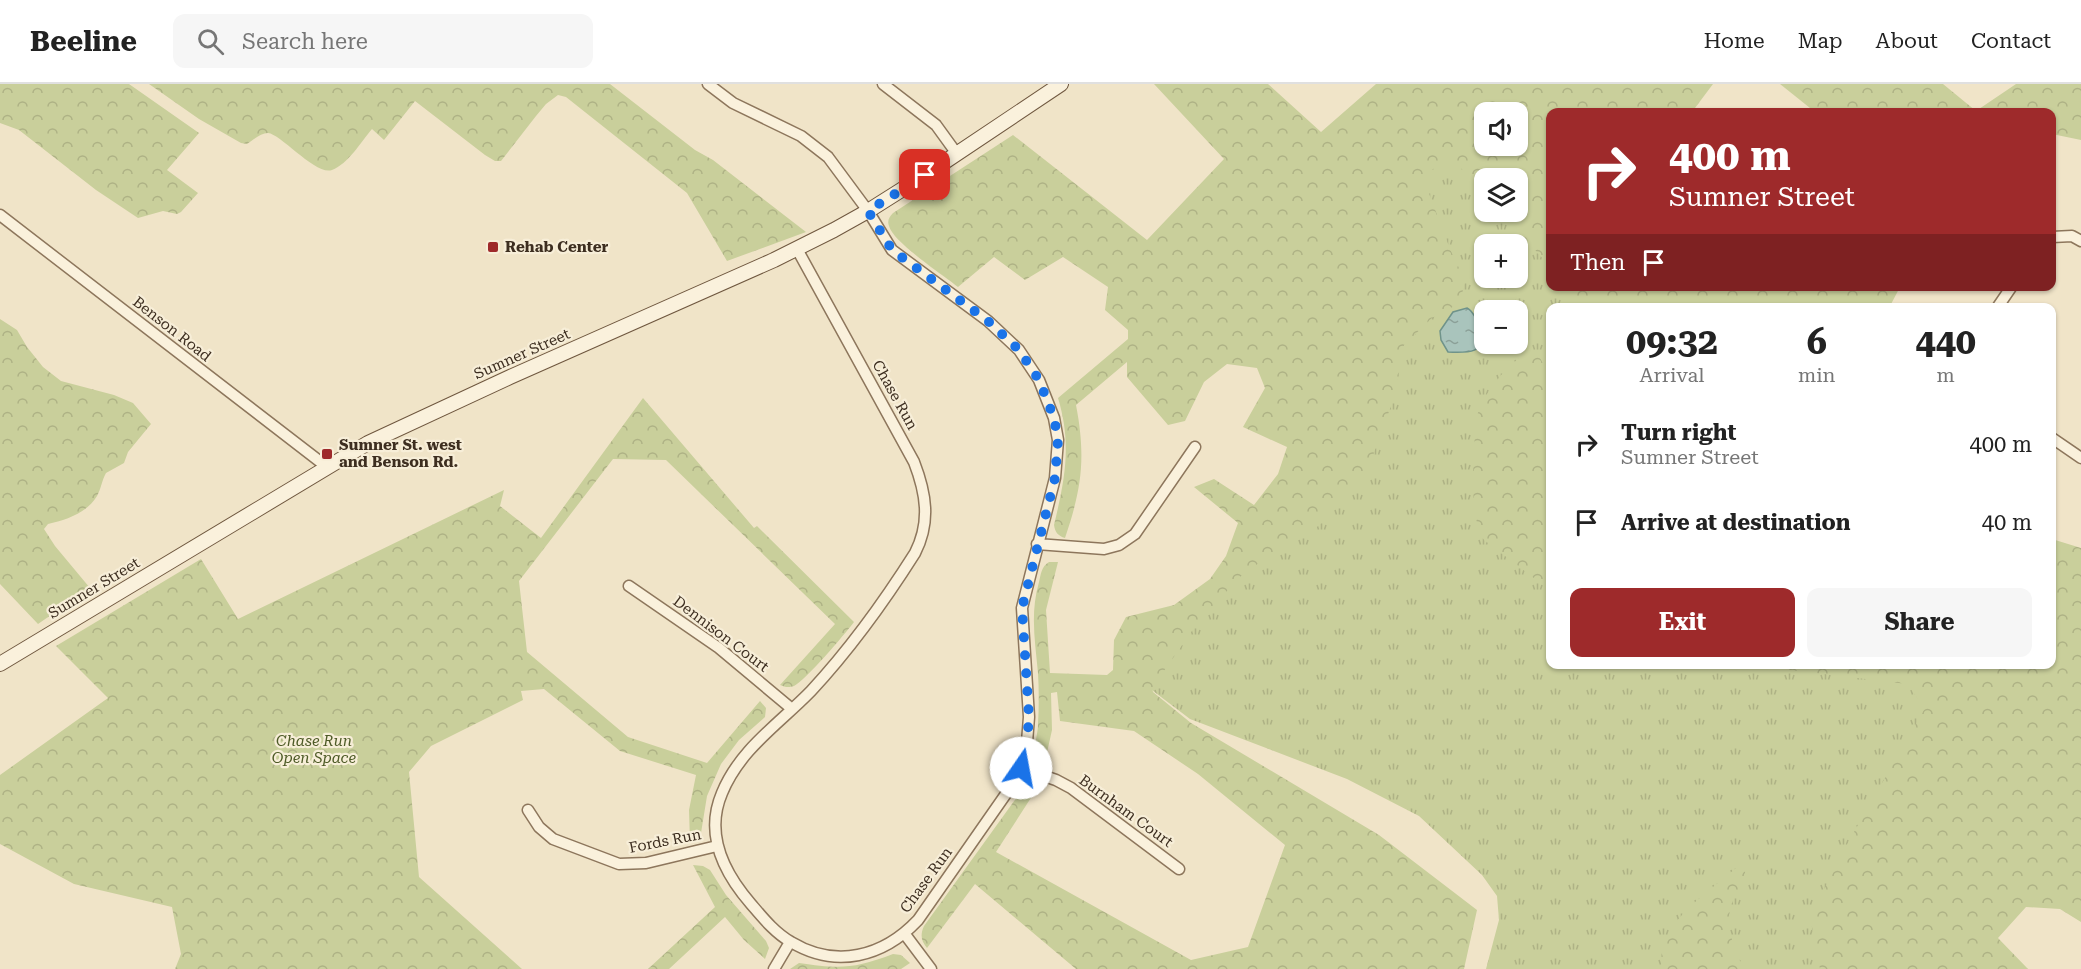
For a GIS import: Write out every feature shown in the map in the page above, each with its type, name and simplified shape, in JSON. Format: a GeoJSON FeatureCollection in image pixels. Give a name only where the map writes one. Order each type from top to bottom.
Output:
{"type":"FeatureCollection","features":[{"type":"Feature","properties":{"kind":"main road","name":"Sumner Street"},"geometry":{"type":"LineString","coordinates":[[0,664],[368,443],[797,249],[868,211],[1061,84]]}},
{"type":"Feature","properties":{"kind":"street","name":"Chase Run"},"geometry":{"type":"LineString","coordinates":[[708,84],[733,103],[791,130],[821,150],[835,164],[892,250],[1007,337],[1030,364],[1039,380],[1054,418],[1058,440],[1055,478],[1022,608],[1029,717],[1027,742],[1021,768],[1008,791],[918,920],[878,949],[847,957],[813,952],[790,942],[770,926],[741,893],[725,868],[717,846],[715,821],[716,809],[726,783],[745,755],[811,691],[862,632],[921,543],[926,508],[922,487],[911,455],[797,249]]}},
{"type":"Feature","properties":{"kind":"street"},"geometry":{"type":"LineString","coordinates":[[883,84],[940,130],[957,154]]}},
{"type":"Feature","properties":{"kind":"street","name":"Benson Road"},"geometry":{"type":"LineString","coordinates":[[0,215],[327,467]]}},
{"type":"Feature","properties":{"kind":"street"},"geometry":{"type":"LineString","coordinates":[[2056,237],[2072,236],[2081,241]]}},
{"type":"Feature","properties":{"kind":"street"},"geometry":{"type":"LineString","coordinates":[[2056,441],[2081,458]]}},
{"type":"Feature","properties":{"kind":"street"},"geometry":{"type":"LineString","coordinates":[[1037,544],[1104,549],[1119,545],[1135,534],[1195,447]]}},
{"type":"Feature","properties":{"kind":"street","name":"Dennison Court"},"geometry":{"type":"LineString","coordinates":[[629,586],[719,648],[792,709]]}},
{"type":"Feature","properties":{"kind":"street","name":"Burnham Court"},"geometry":{"type":"LineString","coordinates":[[1021,768],[1056,780],[1071,788],[1179,868]]}},
{"type":"Feature","properties":{"kind":"street","name":"Fords Run"},"geometry":{"type":"LineString","coordinates":[[528,810],[539,828],[553,839],[619,864],[646,863],[717,846]]}},
{"type":"Feature","properties":{"kind":"street"},"geometry":{"type":"LineString","coordinates":[[903,933],[931,969]]}},
{"type":"Feature","properties":{"kind":"street"},"geometry":{"type":"LineString","coordinates":[[774,969],[790,942]]}},
{"type":"Feature","properties":{"kind":"green space"},"geometry":{"type":"Polygon","coordinates":[[[0,84],[129,84],[199,133],[167,170],[198,193],[177,214],[163,211],[138,218],[96,190],[19,130],[0,123],[0,84]]]}},
{"type":"Feature","properties":{"kind":"green space"},"geometry":{"type":"Polygon","coordinates":[[[149,84],[610,84],[806,232],[727,261],[687,193],[566,97],[558,95],[546,104],[501,161],[495,161],[485,155],[415,101],[384,140],[372,129],[343,163],[332,170],[325,170],[317,167],[268,133],[260,135],[247,144],[241,143],[199,119],[149,84]]]}},
{"type":"Feature","properties":{"kind":"green space"},"geometry":{"type":"Polygon","coordinates":[[[1154,84],[1268,84],[1321,132],[1376,84],[1713,84],[1695,108],[1546,108],[1546,262],[1528,242],[1528,234],[1521,234],[1511,222],[1528,222],[1528,168],[1474,168],[1474,182],[1452,159],[1422,175],[1450,249],[1465,281],[1460,303],[1432,318],[1404,345],[1395,395],[1364,480],[1315,529],[1246,571],[1201,618],[1152,688],[1153,692],[1191,723],[1379,835],[1477,910],[1464,969],[1076,969],[975,884],[927,948],[922,940],[924,926],[1017,797],[1028,790],[1036,790],[996,852],[1191,960],[1248,947],[1285,845],[1198,774],[1134,731],[1060,721],[1057,692],[1051,693],[1052,730],[1044,766],[1036,758],[1039,692],[1034,616],[1036,593],[1044,566],[1049,562],[1058,562],[1046,610],[1050,673],[1107,675],[1113,670],[1114,640],[1126,617],[1174,605],[1210,579],[1226,556],[1238,523],[1194,487],[1214,479],[1254,505],[1278,474],[1287,447],[1243,427],[1265,388],[1257,368],[1227,364],[1204,382],[1185,421],[1168,425],[1127,377],[1127,362],[1076,405],[1081,441],[1079,488],[1065,538],[1057,533],[1054,525],[1064,477],[1066,446],[1058,398],[1128,339],[1128,330],[1105,310],[1108,287],[1063,257],[1025,280],[994,257],[958,287],[899,241],[892,233],[888,222],[893,213],[1013,135],[1147,240],[1224,159],[1154,84]]]}},
{"type":"Feature","properties":{"kind":"green space"},"geometry":{"type":"Polygon","coordinates":[[[1780,84],[1943,84],[1972,108],[1810,108],[1780,84]]]}},
{"type":"Feature","properties":{"kind":"green space"},"geometry":{"type":"Polygon","coordinates":[[[2016,84],[2081,84],[2081,140],[2056,135],[2056,108],[1980,108],[2016,84]]]}},
{"type":"Feature","properties":{"kind":"green space"},"geometry":{"type":"Polygon","coordinates":[[[1452,134],[1478,168],[1474,168],[1474,222],[1528,220],[1546,236],[1546,291],[1598,291],[1610,303],[1546,303],[1546,669],[1872,669],[1919,678],[1951,704],[1845,969],[1486,969],[1499,920],[1497,896],[1482,875],[1419,816],[1347,779],[1190,719],[1136,678],[1376,430],[1406,164],[1452,134]]]}},
{"type":"Feature","properties":{"kind":"green space"},"geometry":{"type":"Polygon","coordinates":[[[1571,291],[1898,291],[1892,303],[1581,303],[1571,291]]]}},
{"type":"Feature","properties":{"kind":"green space"},"geometry":{"type":"Polygon","coordinates":[[[0,319],[17,330],[43,367],[61,381],[114,395],[133,403],[151,424],[128,452],[124,463],[106,473],[97,496],[88,507],[69,518],[48,524],[44,529],[90,588],[38,624],[0,584],[0,319]]]}},
{"type":"Feature","properties":{"kind":"green space"},"geometry":{"type":"Polygon","coordinates":[[[1530,350],[1539,356],[1546,369],[1546,587],[1484,540],[1475,515],[1473,468],[1475,424],[1488,392],[1503,373],[1530,350]]]}},
{"type":"Feature","properties":{"kind":"green space","name":"Chase Run Open Space"},"geometry":{"type":"Polygon","coordinates":[[[643,398],[754,528],[757,526],[854,622],[807,676],[794,686],[780,685],[835,624],[666,460],[613,459],[519,581],[527,652],[628,737],[707,763],[760,701],[766,708],[765,717],[739,740],[721,764],[707,796],[701,833],[690,842],[689,810],[696,775],[620,751],[544,689],[521,691],[523,700],[431,746],[409,772],[419,877],[522,969],[175,969],[181,954],[172,907],[74,884],[0,844],[0,775],[108,698],[56,646],[201,559],[238,619],[504,490],[500,506],[541,538],[643,398]]]}},
{"type":"Feature","properties":{"kind":"green space"},"geometry":{"type":"Polygon","coordinates":[[[2056,540],[2081,548],[2081,922],[2060,909],[2026,907],[1998,938],[2028,969],[1820,969],[1810,917],[1850,839],[1925,708],[1907,684],[1782,669],[2056,669],[2056,540]]]}},
{"type":"Feature","properties":{"kind":"green space"},"geometry":{"type":"Polygon","coordinates":[[[693,865],[703,866],[710,870],[726,895],[766,941],[769,948],[765,959],[744,940],[725,917],[669,969],[648,969],[715,907],[693,865]]]}},
{"type":"Feature","properties":{"kind":"green space"},"geometry":{"type":"Polygon","coordinates":[[[1740,867],[1745,870],[1744,878],[1730,909],[1729,927],[1733,944],[1744,969],[1662,969],[1662,953],[1666,938],[1674,925],[1698,900],[1740,867]]]}},
{"type":"Feature","properties":{"kind":"green space"},"geometry":{"type":"Polygon","coordinates":[[[893,954],[901,955],[910,963],[901,969],[790,969],[799,963],[836,967],[857,965],[893,954]]]}},
{"type":"Feature","properties":{"kind":"water"},"geometry":{"type":"Polygon","coordinates":[[[1467,308],[1474,315],[1474,350],[1448,352],[1441,340],[1440,331],[1453,312],[1467,308]]]}},
{"type":"Feature","properties":{"kind":"place","name":"Rehab Center"},"geometry":{"type":"Point","coordinates":[493,247]}},
{"type":"Feature","properties":{"kind":"place","name":"Sumner St. west and Benson Rd."},"geometry":{"type":"Point","coordinates":[327,454]}},
{"type":"Feature","properties":{"kind":"route"},"geometry":{"type":"LineString","coordinates":[[925,175],[868,211],[892,250],[988,321],[1019,350],[1039,380],[1054,418],[1058,440],[1055,478],[1023,595],[1022,622],[1029,717],[1027,742],[1021,768]]}}]}
